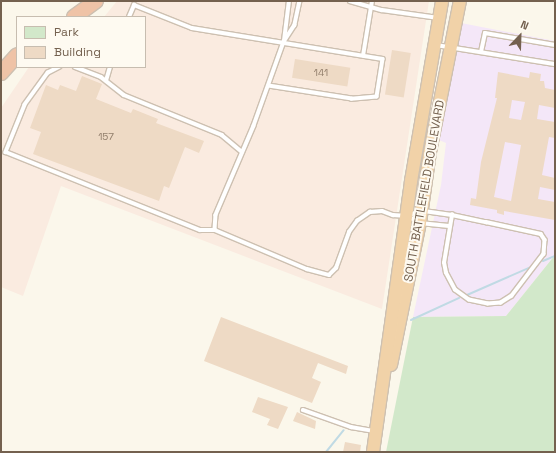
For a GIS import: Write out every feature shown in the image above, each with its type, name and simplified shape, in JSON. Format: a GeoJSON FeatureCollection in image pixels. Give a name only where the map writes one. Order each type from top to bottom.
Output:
{"type":"FeatureCollection","features":[{"type":"Feature","properties":{"kind":"highway"},"geometry":{"type":"LineString","coordinates":[[75,16],[96,1]]}},
{"type":"Feature","properties":{"kind":"highway","name":"SOUTH BATTLEFIELD BOULEVARD"},"geometry":{"type":"LineString","coordinates":[[373,452],[407,216],[442,1]]}},
{"type":"Feature","properties":{"kind":"highway","name":"SOUTH BATTLEFIELD BOULEVARD"},"geometry":{"type":"LineString","coordinates":[[384,379],[394,359],[420,223],[430,152],[452,48],[460,1]]}},
{"type":"Feature","properties":{"kind":"highway"},"geometry":{"type":"LineString","coordinates":[[1,73],[16,56]]}},
{"type":"Feature","properties":{"kind":"lane"},"geometry":{"type":"LineString","coordinates":[[215,230],[216,215],[269,86],[284,42],[289,1]]}},
{"type":"Feature","properties":{"kind":"lane"},"geometry":{"type":"LineString","coordinates":[[284,42],[295,25],[300,1]]}},
{"type":"Feature","properties":{"kind":"lane"},"geometry":{"type":"LineString","coordinates":[[350,1],[371,7],[439,18]]}},
{"type":"Feature","properties":{"kind":"lane"},"geometry":{"type":"LineString","coordinates":[[363,56],[372,1]]}},
{"type":"Feature","properties":{"kind":"lane"},"geometry":{"type":"LineString","coordinates":[[129,16],[134,5],[192,28],[383,59],[377,97],[352,99],[269,86]]}},
{"type":"Feature","properties":{"kind":"lane"},"geometry":{"type":"LineString","coordinates":[[481,52],[484,33],[555,45]]}},
{"type":"Feature","properties":{"kind":"lane"},"geometry":{"type":"LineString","coordinates":[[434,44],[555,64]]}},
{"type":"Feature","properties":{"kind":"lane"},"geometry":{"type":"LineString","coordinates":[[58,68],[48,73],[25,104],[6,152],[200,230],[215,230],[300,266],[330,275],[336,268],[349,232],[357,221],[370,212],[382,211],[393,215],[407,216],[422,211],[452,215],[534,231],[545,240],[546,248],[523,284],[512,296],[501,303],[477,303],[455,290],[446,273],[444,263],[452,215]]}},
{"type":"Feature","properties":{"kind":"lane"},"geometry":{"type":"LineString","coordinates":[[77,68],[106,81],[124,95],[222,135],[242,152]]}},
{"type":"Feature","properties":{"kind":"lane"},"geometry":{"type":"LineString","coordinates":[[106,81],[110,68]]}},
{"type":"Feature","properties":{"kind":"lane"},"geometry":{"type":"LineString","coordinates":[[407,216],[420,223],[449,226]]}},
{"type":"Feature","properties":{"kind":"lane"},"geometry":{"type":"LineString","coordinates":[[303,410],[350,428],[376,432]]}},
{"type":"Feature","properties":{"kind":"shaded area"},"geometry":{"type":"Polygon","coordinates":[[[117,1],[429,1],[382,309],[61,186],[23,296],[1,287],[1,108],[28,68],[146,68],[146,16],[105,16],[117,1]]]}},
{"type":"Feature","properties":{"kind":"shaded area"},"geometry":{"type":"Polygon","coordinates":[[[461,23],[555,41],[555,255],[506,316],[413,317],[441,185],[446,143],[439,140],[461,23]]]}},
{"type":"Feature","properties":{"kind":"green space"},"geometry":{"type":"Polygon","coordinates":[[[555,255],[555,452],[386,452],[413,317],[506,316],[555,255]]]}},
{"type":"Feature","properties":{"kind":"building"},"geometry":{"type":"Polygon","coordinates":[[[392,50],[411,53],[404,97],[385,94],[392,50]]]}},
{"type":"Feature","properties":{"kind":"building"},"geometry":{"type":"Polygon","coordinates":[[[295,59],[350,68],[347,87],[292,78],[295,59]]]}},
{"type":"Feature","properties":{"kind":"building"},"geometry":{"type":"Polygon","coordinates":[[[498,72],[529,78],[530,72],[541,74],[540,81],[544,81],[545,88],[555,90],[555,108],[539,105],[537,119],[555,122],[555,138],[549,137],[542,175],[555,178],[555,190],[540,187],[538,199],[555,202],[555,220],[504,211],[504,215],[497,213],[497,210],[470,205],[471,198],[476,199],[481,162],[497,98],[495,98],[498,72]],[[512,100],[509,118],[521,120],[525,102],[512,100]],[[505,142],[494,197],[511,201],[521,145],[505,142]]]}},
{"type":"Feature","properties":{"kind":"building"},"geometry":{"type":"Polygon","coordinates":[[[82,76],[102,84],[96,99],[131,113],[133,109],[158,119],[156,123],[204,141],[199,153],[185,147],[169,188],[164,186],[159,201],[33,154],[41,132],[30,128],[46,85],[58,90],[60,85],[76,91],[82,76]]]}},
{"type":"Feature","properties":{"kind":"building"},"geometry":{"type":"Polygon","coordinates":[[[221,317],[348,366],[346,374],[318,363],[312,378],[321,382],[312,403],[204,361],[221,317]]]}},
{"type":"Feature","properties":{"kind":"building"},"geometry":{"type":"Polygon","coordinates":[[[258,397],[288,407],[278,429],[267,425],[270,419],[252,412],[258,397]]]}},
{"type":"Feature","properties":{"kind":"building"},"geometry":{"type":"Polygon","coordinates":[[[297,412],[316,421],[315,429],[293,421],[297,412]]]}},
{"type":"Feature","properties":{"kind":"building"},"geometry":{"type":"Polygon","coordinates":[[[345,442],[361,445],[360,452],[343,452],[345,442]]]}},
{"type":"Feature","properties":{"kind":"waterway"},"geometry":{"type":"LineString","coordinates":[[543,261],[555,256]]}},
{"type":"Feature","properties":{"kind":"waterway"},"geometry":{"type":"LineString","coordinates":[[467,295],[533,266]]}},
{"type":"Feature","properties":{"kind":"waterway"},"geometry":{"type":"LineString","coordinates":[[411,320],[459,298]]}},
{"type":"Feature","properties":{"kind":"waterway"},"geometry":{"type":"LineString","coordinates":[[326,452],[344,430]]}}]}
